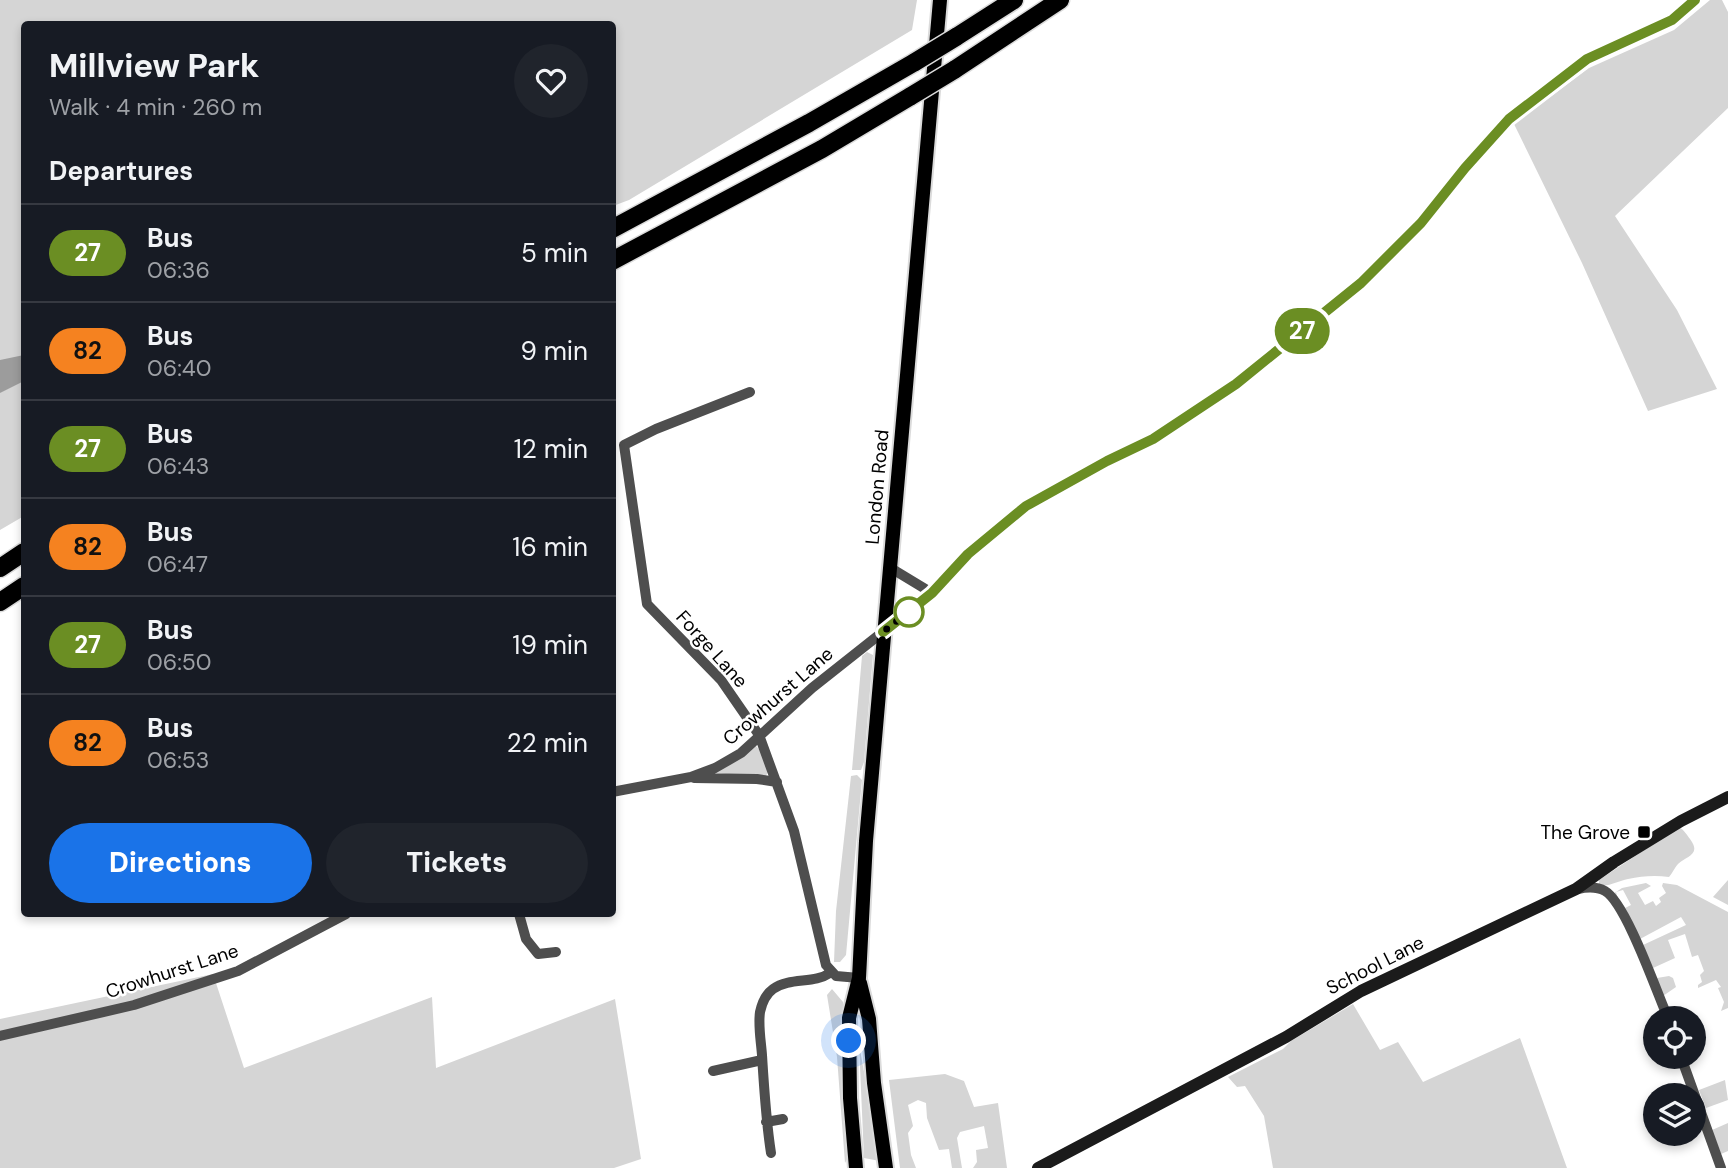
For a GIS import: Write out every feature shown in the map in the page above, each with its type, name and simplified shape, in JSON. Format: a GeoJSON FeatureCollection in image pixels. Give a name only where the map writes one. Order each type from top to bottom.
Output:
{"type":"FeatureCollection","features":[{"type":"Feature","properties":{"kind":"highway"},"geometry":{"type":"LineString","coordinates":[[616,227],[809,123],[915,62],[1014,0]]}},
{"type":"Feature","properties":{"kind":"highway"},"geometry":{"type":"LineString","coordinates":[[616,259],[822,149],[954,70],[1060,0]]}},
{"type":"Feature","properties":{"kind":"highway"},"geometry":{"type":"LineString","coordinates":[[0,568],[21,554]]}},
{"type":"Feature","properties":{"kind":"highway"},"geometry":{"type":"LineString","coordinates":[[0,601],[21,588]]}},
{"type":"Feature","properties":{"kind":"main road","name":"London Road"},"geometry":{"type":"LineString","coordinates":[[856,1168],[850,1098],[849,1018],[859,978],[866,841],[883,632],[940,0]]}},
{"type":"Feature","properties":{"kind":"main road","name":"London Road"},"geometry":{"type":"LineString","coordinates":[[859,978],[869,1019],[874,1083],[886,1168]]}},
{"type":"Feature","properties":{"kind":"street","name":"Crowhurst Lane"},"geometry":{"type":"LineString","coordinates":[[616,791],[691,777],[732,759],[812,688],[932,593],[968,554],[1026,506],[1153,439],[1236,384],[1361,283],[1421,223],[1509,119],[1587,59],[1672,20],[1695,0]]}},
{"type":"Feature","properties":{"kind":"street","name":"Forge Lane"},"geometry":{"type":"LineString","coordinates":[[750,392],[656,429],[624,445],[647,604],[722,680],[759,736],[794,831],[823,956],[830,973]]}},
{"type":"Feature","properties":{"kind":"street"},"geometry":{"type":"LineString","coordinates":[[889,567],[932,593]]}},
{"type":"Feature","properties":{"kind":"street","name":"Crowhurst Lane"},"geometry":{"type":"LineString","coordinates":[[691,777],[776,782]]}},
{"type":"Feature","properties":{"kind":"street","name":"School Lane"},"geometry":{"type":"LineString","coordinates":[[1038,1168],[1286,1037],[1361,991],[1576,889],[1647,842],[1728,797]]}},
{"type":"Feature","properties":{"kind":"street"},"geometry":{"type":"LineString","coordinates":[[1576,889],[1590,886],[1604,891],[1614,899],[1634,937],[1663,1006]]}},
{"type":"Feature","properties":{"kind":"street","name":"Crowhurst Lane"},"geometry":{"type":"LineString","coordinates":[[0,1037],[134,1005],[238,971],[340,917]]}},
{"type":"Feature","properties":{"kind":"street"},"geometry":{"type":"LineString","coordinates":[[520,917],[526,939],[538,954],[556,952]]}},
{"type":"Feature","properties":{"kind":"street"},"geometry":{"type":"LineString","coordinates":[[771,1153],[766,1122],[760,1014],[766,996],[781,985],[824,977],[830,973],[840,978],[859,978]]}},
{"type":"Feature","properties":{"kind":"street"},"geometry":{"type":"LineString","coordinates":[[713,1071],[762,1060]]}},
{"type":"Feature","properties":{"kind":"street"},"geometry":{"type":"LineString","coordinates":[[1685,1069],[1721,1168]]}},
{"type":"Feature","properties":{"kind":"street"},"geometry":{"type":"LineString","coordinates":[[766,1122],[783,1119]]}},
{"type":"Feature","properties":{"kind":"shaded area"},"geometry":{"type":"Polygon","coordinates":[[[0,0],[917,0],[912,30],[629,200],[616,205],[616,21],[21,21],[21,518],[0,530],[0,0]]]}},
{"type":"Feature","properties":{"kind":"shaded area"},"geometry":{"type":"Polygon","coordinates":[[[1710,0],[1722,0],[1728,12],[1728,108],[1615,216],[1677,310],[1717,389],[1648,411],[1582,263],[1514,124],[1589,68],[1674,30],[1710,0]]]}},
{"type":"Feature","properties":{"kind":"shaded area"},"geometry":{"type":"Polygon","coordinates":[[[21,356],[21,382],[0,393],[0,360],[21,356]]]}},
{"type":"Feature","properties":{"kind":"shaded area"},"geometry":{"type":"Polygon","coordinates":[[[867,652],[873,655],[864,762],[861,770],[852,770],[862,656],[867,652]]]}},
{"type":"Feature","properties":{"kind":"shaded area"},"geometry":{"type":"Polygon","coordinates":[[[755,745],[760,750],[768,772],[766,776],[712,773],[755,745]]]}},
{"type":"Feature","properties":{"kind":"shaded area"},"geometry":{"type":"Polygon","coordinates":[[[857,775],[862,780],[846,955],[840,962],[834,962],[836,911],[851,776],[857,775]]]}},
{"type":"Feature","properties":{"kind":"shaded area"},"geometry":{"type":"Polygon","coordinates":[[[1679,827],[1693,844],[1694,852],[1678,864],[1669,877],[1643,877],[1599,885],[1599,880],[1679,827]]]}},
{"type":"Feature","properties":{"kind":"shaded area"},"geometry":{"type":"Polygon","coordinates":[[[1728,880],[1728,905],[1713,897],[1728,880]]]}},
{"type":"Feature","properties":{"kind":"shaded area"},"geometry":{"type":"Polygon","coordinates":[[[1646,883],[1651,886],[1638,893],[1645,905],[1653,901],[1656,906],[1661,902],[1659,898],[1666,893],[1663,883],[1677,885],[1728,912],[1728,1008],[1721,1011],[1724,1002],[1718,988],[1721,987],[1716,980],[1698,988],[1702,982],[1700,975],[1704,971],[1698,955],[1692,957],[1685,934],[1668,940],[1675,958],[1653,968],[1643,945],[1686,925],[1681,917],[1640,939],[1625,908],[1631,905],[1623,890],[1616,892],[1622,888],[1646,883]]]}},
{"type":"Feature","properties":{"kind":"shaded area"},"geometry":{"type":"Polygon","coordinates":[[[213,974],[244,1068],[432,997],[436,1068],[615,999],[641,1159],[614,1168],[0,1168],[0,1019],[213,974]]]}},
{"type":"Feature","properties":{"kind":"shaded area"},"geometry":{"type":"Polygon","coordinates":[[[1657,978],[1673,978],[1676,987],[1663,996],[1657,978]]]}},
{"type":"Feature","properties":{"kind":"shaded area"},"geometry":{"type":"Polygon","coordinates":[[[832,989],[843,1002],[848,1157],[845,1163],[837,1057],[827,995],[832,989]]]}},
{"type":"Feature","properties":{"kind":"shaded area"},"geometry":{"type":"Polygon","coordinates":[[[1353,1004],[1380,1050],[1398,1042],[1423,1082],[1520,1038],[1567,1168],[1273,1168],[1264,1116],[1245,1086],[1237,1087],[1228,1077],[1283,1049],[1291,1041],[1353,1004]]]}},
{"type":"Feature","properties":{"kind":"shaded area"},"geometry":{"type":"Polygon","coordinates":[[[859,1044],[880,1161],[864,1158],[859,1044]]]}},
{"type":"Feature","properties":{"kind":"shaded area"},"geometry":{"type":"Polygon","coordinates":[[[945,1074],[964,1081],[974,1107],[998,1103],[1007,1168],[973,1168],[977,1162],[976,1150],[988,1148],[984,1126],[960,1132],[957,1138],[962,1168],[952,1168],[949,1149],[939,1150],[927,1118],[926,1103],[918,1100],[908,1105],[913,1126],[908,1133],[916,1168],[900,1168],[889,1080],[945,1074]]]}},
{"type":"Feature","properties":{"kind":"shaded area"},"geometry":{"type":"Polygon","coordinates":[[[1725,1080],[1728,1100],[1706,1108],[1706,1087],[1725,1080]]]}},
{"type":"Feature","properties":{"kind":"shaded area"},"geometry":{"type":"Polygon","coordinates":[[[1728,1123],[1728,1151],[1721,1154],[1712,1130],[1728,1123]]]}},
{"type":"Feature","properties":{"kind":"bus line","name":"27"},"geometry":{"type":"LineString","coordinates":[[883,632],[932,593],[968,554],[1026,506],[1153,439],[1236,384],[1361,283],[1421,223],[1509,119],[1587,59],[1672,20],[1695,0]]}},
{"type":"Feature","properties":{"kind":"place","name":"The Grove"},"geometry":{"type":"Point","coordinates":[1644,832]}},
{"type":"Feature","properties":{"kind":"route"},"geometry":{"type":"LineString","coordinates":[[849,1041],[849,1018],[859,978],[866,841],[883,632],[916,606],[909,612]]}}]}
